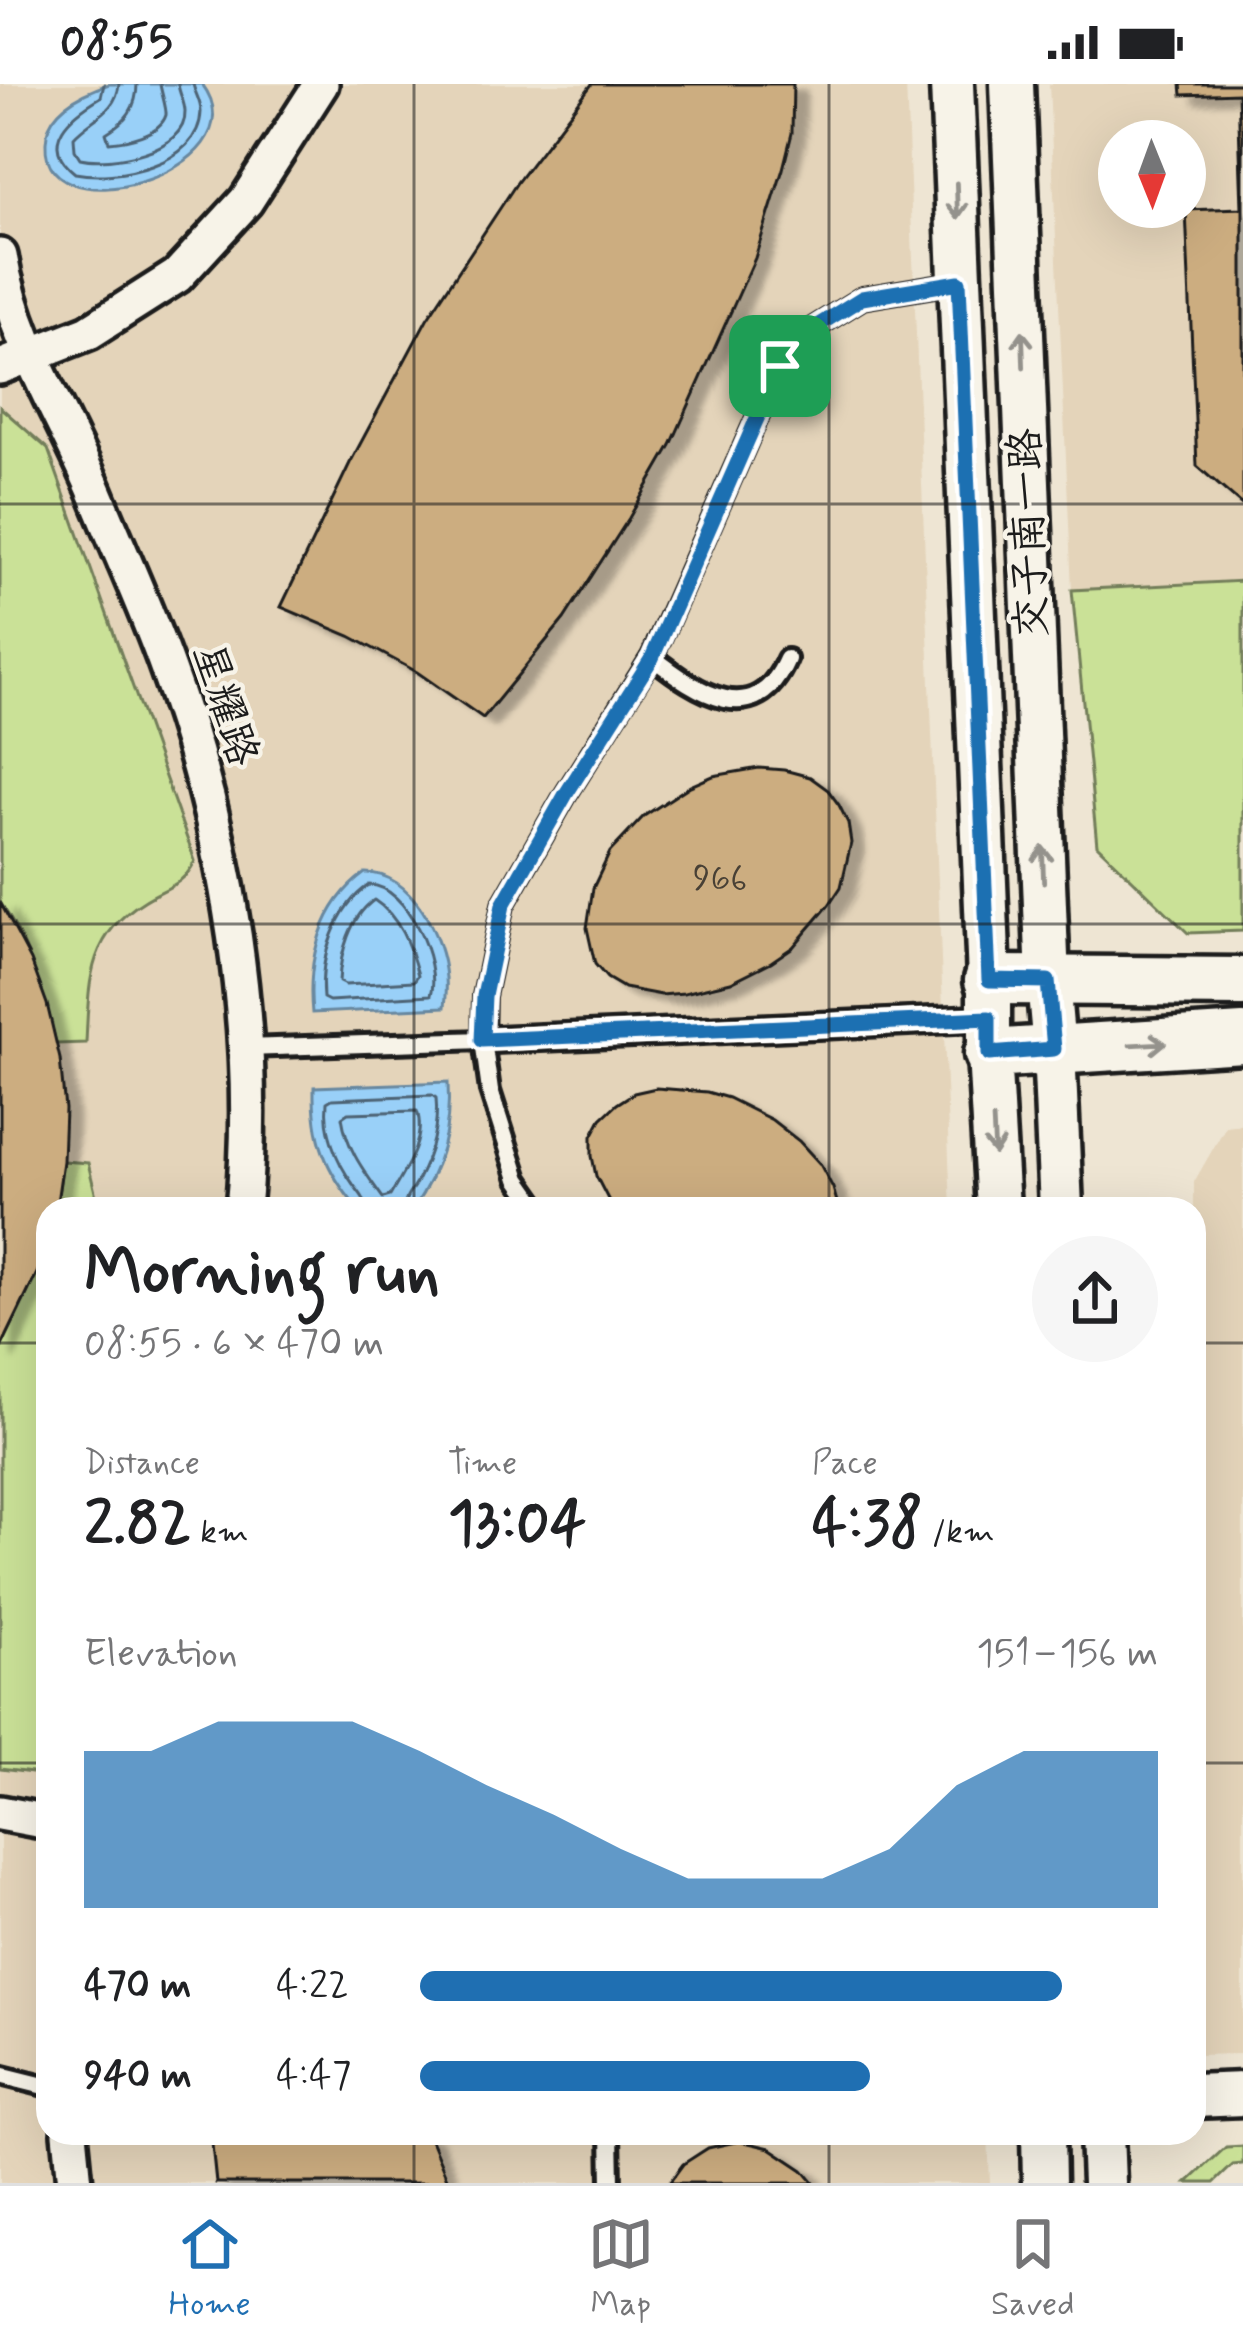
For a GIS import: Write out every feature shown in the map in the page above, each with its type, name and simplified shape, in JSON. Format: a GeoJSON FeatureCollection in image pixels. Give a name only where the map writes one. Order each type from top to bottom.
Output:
{"type":"FeatureCollection","features":[{"type":"Feature","properties":{"kind":"main road"},"geometry":{"type":"LineString","coordinates":[[989,1017],[1048,981],[1243,982]]}},
{"type":"Feature","properties":{"kind":"main road"},"geometry":{"type":"LineString","coordinates":[[989,1017],[1054,1049],[1243,1038]]}},
{"type":"Feature","properties":{"kind":"street"},"geometry":{"type":"LineString","coordinates":[[15,362],[88,332],[177,276],[246,201],[320,84]]}},
{"type":"Feature","properties":{"kind":"street","name":"交子南一路"},"geometry":{"type":"LineString","coordinates":[[952,84],[997,1197]]}},
{"type":"Feature","properties":{"kind":"street","name":"交子南一路"},"geometry":{"type":"LineString","coordinates":[[1012,84],[1060,1197]]}},
{"type":"Feature","properties":{"kind":"street","name":"星耀路"},"geometry":{"type":"LineString","coordinates":[[0,256],[15,362],[93,486],[169,671],[204,784],[241,984],[249,1072],[244,1197]]}},
{"type":"Feature","properties":{"kind":"street"},"geometry":{"type":"LineString","coordinates":[[482,1040],[989,1017]]}},
{"type":"Feature","properties":{"kind":"street"},"geometry":{"type":"LineString","coordinates":[[0,1814],[36,1820]]}},
{"type":"Feature","properties":{"kind":"street"},"geometry":{"type":"LineString","coordinates":[[1206,2096],[1243,2094]]}},
{"type":"Feature","properties":{"kind":"street"},"geometry":{"type":"LineString","coordinates":[[71,2145],[75,2183]]}},
{"type":"Feature","properties":{"kind":"street"},"geometry":{"type":"LineString","coordinates":[[1043,2145],[1045,2183]]}},
{"type":"Feature","properties":{"kind":"street"},"geometry":{"type":"LineString","coordinates":[[1102,2145],[1104,2183]]}},
{"type":"Feature","properties":{"kind":"lane"},"geometry":{"type":"LineString","coordinates":[[530,1197],[518,1180],[490,1090],[482,1040],[484,996],[503,905],[652,658],[780,366],[809,331],[862,298],[959,282]]}},
{"type":"Feature","properties":{"kind":"lane"},"geometry":{"type":"LineString","coordinates":[[652,658],[686,684],[723,701],[754,699],[779,677],[787,658]]}},
{"type":"Feature","properties":{"kind":"lane"},"geometry":{"type":"LineString","coordinates":[[246,1048],[482,1040]]}},
{"type":"Feature","properties":{"kind":"lane"},"geometry":{"type":"LineString","coordinates":[[0,2075],[36,2083]]}},
{"type":"Feature","properties":{"kind":"lane"},"geometry":{"type":"LineString","coordinates":[[610,2145],[611,2183]]}},
{"type":"Feature","properties":{"kind":"shaded area"},"geometry":{"type":"Polygon","coordinates":[[[0,84],[906,84],[951,1197],[36,1197],[36,2145],[988,2145],[990,2183],[0,2183],[0,84]]]}},
{"type":"Feature","properties":{"kind":"shaded area"},"geometry":{"type":"Polygon","coordinates":[[[1049,84],[1243,84],[1243,581],[1072,590],[1049,84]]]}},
{"type":"Feature","properties":{"kind":"shaded area"},"geometry":{"type":"Polygon","coordinates":[[[1243,1124],[1243,2054],[1206,2055],[1206,1197],[1194,1197],[1194,1182],[1226,1126],[1243,1124]]]}},
{"type":"Feature","properties":{"kind":"green space"},"geometry":{"type":"Polygon","coordinates":[[[0,407],[48,449],[195,861],[179,881],[125,915],[101,945],[91,981],[86,1043],[56,1044],[35,970],[0,902],[0,407]]]}},
{"type":"Feature","properties":{"kind":"green space"},"geometry":{"type":"Polygon","coordinates":[[[1243,581],[1243,931],[1188,933],[1097,845],[1072,590],[1243,581]]]}},
{"type":"Feature","properties":{"kind":"green space"},"geometry":{"type":"Polygon","coordinates":[[[63,1161],[88,1163],[96,1197],[58,1197],[63,1161]]]}},
{"type":"Feature","properties":{"kind":"green space"},"geometry":{"type":"Polygon","coordinates":[[[36,1275],[36,1774],[0,1769],[0,1350],[36,1275]]]}},
{"type":"Feature","properties":{"kind":"green space"},"geometry":{"type":"Polygon","coordinates":[[[1243,2146],[1243,2164],[1233,2165],[1214,2183],[1187,2183],[1226,2147],[1243,2146]]]}},
{"type":"Feature","properties":{"kind":"water"},"geometry":{"type":"Polygon","coordinates":[[[109,84],[202,84],[214,116],[203,144],[177,166],[142,182],[105,188],[72,184],[51,166],[50,124],[71,102],[109,84]]]}},
{"type":"Feature","properties":{"kind":"water"},"geometry":{"type":"Polygon","coordinates":[[[365,873],[397,883],[422,910],[444,962],[445,1007],[312,1013],[312,974],[320,936],[337,901],[365,873]]]}},
{"type":"Feature","properties":{"kind":"water"},"geometry":{"type":"Polygon","coordinates":[[[448,1082],[442,1148],[420,1197],[349,1197],[323,1153],[314,1087],[448,1082]]]}},
{"type":"Feature","properties":{"kind":"building"},"geometry":{"type":"Polygon","coordinates":[[[592,84],[793,84],[792,133],[755,258],[671,445],[564,619],[483,718],[417,672],[281,607],[427,319],[518,181],[592,84]]]}},
{"type":"Feature","properties":{"kind":"building"},"geometry":{"type":"Polygon","coordinates":[[[1181,84],[1243,84],[1243,506],[1197,466],[1187,228],[1206,228],[1206,209],[1242,208],[1238,93],[1182,95],[1181,84]]]}},
{"type":"Feature","properties":{"kind":"building"},"geometry":{"type":"Polygon","coordinates":[[[759,768],[810,777],[839,805],[851,843],[841,887],[829,905],[793,947],[731,982],[661,995],[624,988],[607,978],[595,964],[587,928],[593,888],[610,852],[644,816],[690,786],[713,776],[759,768]]]}},
{"type":"Feature","properties":{"kind":"building"},"geometry":{"type":"Polygon","coordinates":[[[0,902],[31,960],[47,1004],[65,1109],[58,1197],[36,1197],[36,1275],[0,1350],[0,902]]]}},
{"type":"Feature","properties":{"kind":"building"},"geometry":{"type":"Polygon","coordinates":[[[656,1088],[707,1092],[772,1120],[820,1164],[836,1197],[607,1197],[596,1176],[592,1136],[601,1119],[634,1093],[656,1088]]]}},
{"type":"Feature","properties":{"kind":"building"},"geometry":{"type":"Polygon","coordinates":[[[212,2145],[433,2145],[449,2183],[216,2183],[212,2145]]]}},
{"type":"Feature","properties":{"kind":"building"},"geometry":{"type":"Polygon","coordinates":[[[708,2148],[770,2148],[814,2183],[669,2183],[683,2164],[708,2148]]]}},
{"type":"Feature","properties":{"kind":"route"},"geometry":{"type":"LineString","coordinates":[[959,282],[989,980],[1048,981],[1054,1049],[989,1054],[989,1018],[482,1040],[484,996],[503,905],[652,658],[780,366],[809,331],[862,298],[959,282]]}}]}
